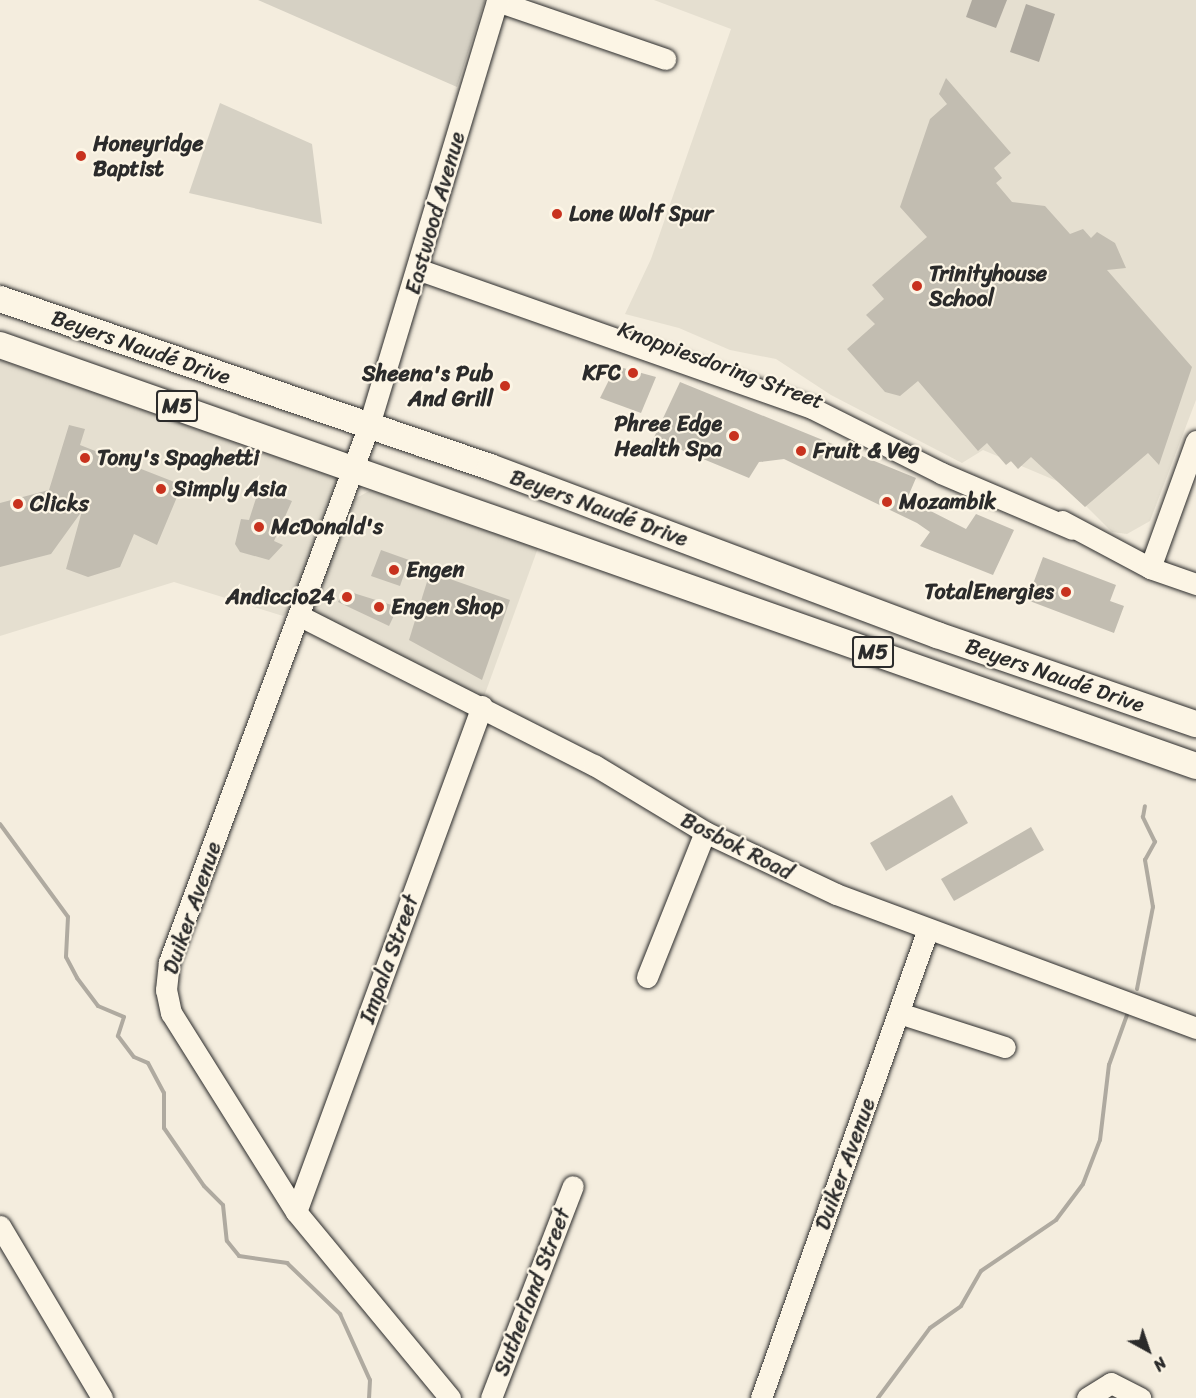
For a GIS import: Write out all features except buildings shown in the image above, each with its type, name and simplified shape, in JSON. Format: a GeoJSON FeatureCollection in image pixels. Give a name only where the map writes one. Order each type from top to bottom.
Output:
{"type":"FeatureCollection","features":[{"type":"Feature","properties":{"kind":"main road","name":"Beyers Naudé Drive"},"geometry":{"type":"LineString","coordinates":[[0,299],[369,425],[937,635],[1196,724]]}},
{"type":"Feature","properties":{"kind":"main road","name":"Beyers Naudé Drive"},"geometry":{"type":"LineString","coordinates":[[0,345],[1196,766]]}},
{"type":"Feature","properties":{"kind":"street"},"geometry":{"type":"LineString","coordinates":[[497,1],[665,59]]}},
{"type":"Feature","properties":{"kind":"street","name":"Eastwood Avenue"},"geometry":{"type":"LineString","coordinates":[[369,425],[420,270],[497,1]]}},
{"type":"Feature","properties":{"kind":"street","name":"Knoppiesdoring Street"},"geometry":{"type":"LineString","coordinates":[[420,270],[591,326],[629,331],[781,382],[1150,568],[1196,585]]}},
{"type":"Feature","properties":{"kind":"street","name":"Duiker Avenue"},"geometry":{"type":"LineString","coordinates":[[369,425],[300,616],[169,962],[166,990],[171,1013],[296,1212],[450,1398]]}},
{"type":"Feature","properties":{"kind":"street"},"geometry":{"type":"LineString","coordinates":[[1150,568],[1196,441]]}},
{"type":"Feature","properties":{"kind":"street","name":"Bosbok Road"},"geometry":{"type":"LineString","coordinates":[[300,616],[482,706],[705,831],[836,894],[928,930],[1117,995],[1196,1028]]}},
{"type":"Feature","properties":{"kind":"street","name":"Impala Street"},"geometry":{"type":"LineString","coordinates":[[296,1212],[482,706]]}},
{"type":"Feature","properties":{"kind":"street"},"geometry":{"type":"LineString","coordinates":[[647,977],[705,831]]}},
{"type":"Feature","properties":{"kind":"street","name":"Duiker Avenue"},"geometry":{"type":"LineString","coordinates":[[761,1398],[928,930]]}},
{"type":"Feature","properties":{"kind":"street"},"geometry":{"type":"LineString","coordinates":[[898,1013],[1005,1047]]}},
{"type":"Feature","properties":{"kind":"street","name":"Sutherland Street"},"geometry":{"type":"LineString","coordinates":[[491,1398],[573,1186]]}},
{"type":"Feature","properties":{"kind":"street"},"geometry":{"type":"LineString","coordinates":[[0,1226],[102,1398]]}},
{"type":"Feature","properties":{"kind":"street"},"geometry":{"type":"LineString","coordinates":[[1087,1398],[1111,1383],[1140,1398]]}},
{"type":"Feature","properties":{"kind":"shaded area"},"geometry":{"type":"Polygon","coordinates":[[[258,0],[485,0],[457,87],[258,0]]]}},
{"type":"Feature","properties":{"kind":"shaded area","name":"Trinityhouse School"},"geometry":{"type":"Polygon","coordinates":[[[654,0],[1196,0],[1196,400],[1150,521],[1127,534],[1112,532],[1064,484],[983,450],[962,463],[831,395],[776,359],[730,350],[679,328],[625,314],[651,259],[731,29],[654,0]]]}},
{"type":"Feature","properties":{"kind":"shaded area"},"geometry":{"type":"Polygon","coordinates":[[[972,0],[1007,0],[996,28],[966,17],[972,0]]]}},
{"type":"Feature","properties":{"kind":"shaded area"},"geometry":{"type":"Polygon","coordinates":[[[1026,4],[1055,14],[1039,62],[1010,52],[1026,4]]]}},
{"type":"Feature","properties":{"kind":"shaded area"},"geometry":{"type":"Polygon","coordinates":[[[220,103],[312,144],[322,224],[189,193],[220,103]]]}},
{"type":"Feature","properties":{"kind":"shaded area"},"geometry":{"type":"Polygon","coordinates":[[[0,360],[338,478],[291,610],[283,616],[174,582],[0,636],[0,360]]]}},
{"type":"Feature","properties":{"kind":"shaded area"},"geometry":{"type":"Polygon","coordinates":[[[371,490],[538,548],[482,702],[308,613],[349,502],[371,490]]]}},
{"type":"Feature","properties":{"kind":"waterway"},"geometry":{"type":"LineString","coordinates":[[1137,989],[1153,907],[1145,860],[1155,842],[1143,817],[1145,806]]}},
{"type":"Feature","properties":{"kind":"waterway"},"geometry":{"type":"LineString","coordinates":[[0,824],[68,917],[66,957],[77,978],[98,1006],[124,1017],[118,1036],[134,1057],[148,1063],[164,1093],[164,1128],[204,1186],[223,1205],[227,1241],[239,1256],[287,1263],[340,1314],[370,1380],[369,1398]]}},
{"type":"Feature","properties":{"kind":"waterway"},"geometry":{"type":"LineString","coordinates":[[878,1398],[930,1328],[961,1306],[981,1271],[1056,1220],[1083,1184],[1100,1140],[1109,1065],[1127,1015]]}},
{"type":"Feature","properties":{"kind":"place","name":"Honeyridge Baptist"},"geometry":{"type":"Point","coordinates":[81,156]}},
{"type":"Feature","properties":{"kind":"place","name":"Lone Wolf Spur"},"geometry":{"type":"Point","coordinates":[557,214]}},
{"type":"Feature","properties":{"kind":"place","name":"Trinityhouse School"},"geometry":{"type":"Point","coordinates":[917,286]}},
{"type":"Feature","properties":{"kind":"place","name":"KFC"},"geometry":{"type":"Point","coordinates":[633,373]}},
{"type":"Feature","properties":{"kind":"place","name":"Sheena's Pub And Grill"},"geometry":{"type":"Point","coordinates":[505,386]}},
{"type":"Feature","properties":{"kind":"place","name":"Phree Edge Health Spa"},"geometry":{"type":"Point","coordinates":[734,436]}},
{"type":"Feature","properties":{"kind":"place","name":"Fruit & Veg"},"geometry":{"type":"Point","coordinates":[801,451]}},
{"type":"Feature","properties":{"kind":"place","name":"Tony's Spaghetti"},"geometry":{"type":"Point","coordinates":[85,458]}},
{"type":"Feature","properties":{"kind":"place","name":"Simply Asia"},"geometry":{"type":"Point","coordinates":[161,489]}},
{"type":"Feature","properties":{"kind":"place","name":"Mozambik"},"geometry":{"type":"Point","coordinates":[887,502]}},
{"type":"Feature","properties":{"kind":"place","name":"Clicks"},"geometry":{"type":"Point","coordinates":[18,504]}},
{"type":"Feature","properties":{"kind":"place","name":"McDonald's"},"geometry":{"type":"Point","coordinates":[259,527]}},
{"type":"Feature","properties":{"kind":"place","name":"Engen"},"geometry":{"type":"Point","coordinates":[394,570]}},
{"type":"Feature","properties":{"kind":"place","name":"TotalEnergies"},"geometry":{"type":"Point","coordinates":[1066,592]}},
{"type":"Feature","properties":{"kind":"place","name":"Andiccio24"},"geometry":{"type":"Point","coordinates":[347,597]}},
{"type":"Feature","properties":{"kind":"place","name":"Engen Shop"},"geometry":{"type":"Point","coordinates":[379,607]}}]}
